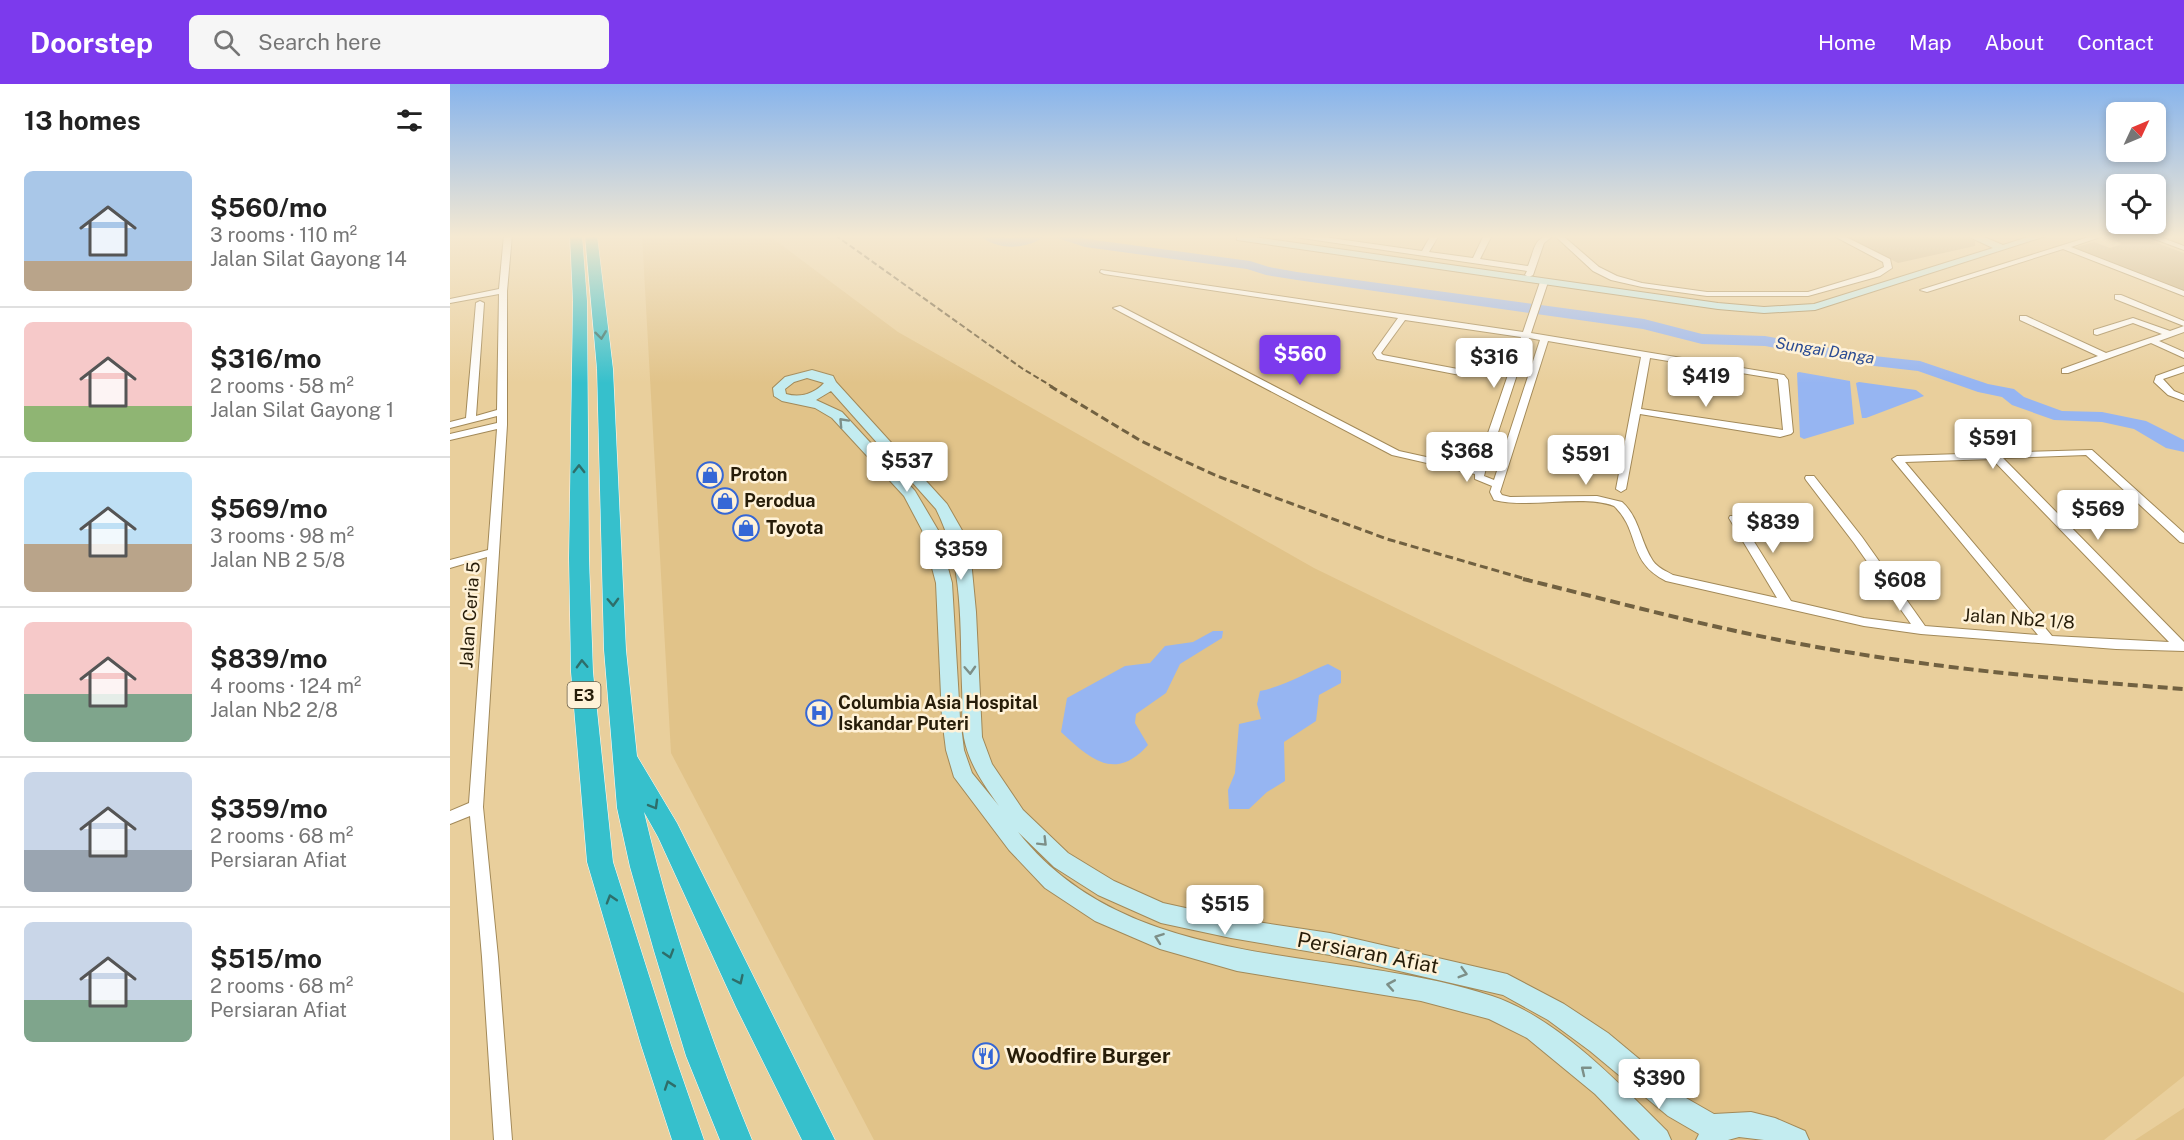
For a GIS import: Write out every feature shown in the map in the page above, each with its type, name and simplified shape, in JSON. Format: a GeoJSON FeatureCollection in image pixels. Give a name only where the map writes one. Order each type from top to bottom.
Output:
{"type":"FeatureCollection","features":[{"type":"Feature","properties":{"kind":"highway","name":"E3"},"geometry":{"type":"LineString","coordinates":[[579,284],[579,558],[582,672],[600,862],[656,1045],[688,1140]]}},
{"type":"Feature","properties":{"kind":"highway","name":"E3"},"geometry":{"type":"LineString","coordinates":[[596,284],[605,369],[615,650],[630,808],[643,867],[702,1056],[736,1140]]}},
{"type":"Feature","properties":{"kind":"highway"},"geometry":{"type":"LineString","coordinates":[[624,754],[668,831],[747,997],[819,1140]]}},
{"type":"Feature","properties":{"kind":"street","name":"Jalan Ceria 5"},"geometry":{"type":"LineString","coordinates":[[503,1140],[490,957],[476,807],[502,418],[504,284]]}},
{"type":"Feature","properties":{"kind":"street"},"geometry":{"type":"LineString","coordinates":[[1186,284],[1403,317],[1527,332],[1545,338],[1781,377],[1784,380],[1788,432],[1773,433],[1636,411]]}},
{"type":"Feature","properties":{"kind":"street"},"geometry":{"type":"LineString","coordinates":[[1639,284],[1707,294],[1808,294],[1842,284]]}},
{"type":"Feature","properties":{"kind":"street"},"geometry":{"type":"LineString","coordinates":[[1545,338],[1497,484],[1482,480],[1479,477],[1480,471],[1543,286],[1718,306],[1788,310],[1815,307],[1887,284]]}},
{"type":"Feature","properties":{"kind":"street"},"geometry":{"type":"LineString","coordinates":[[1924,291],[1946,284]]}},
{"type":"Feature","properties":{"kind":"street"},"geometry":{"type":"LineString","coordinates":[[2159,284],[2184,294]]}},
{"type":"Feature","properties":{"kind":"street"},"geometry":{"type":"LineString","coordinates":[[450,301],[503,295]]}},
{"type":"Feature","properties":{"kind":"street"},"geometry":{"type":"LineString","coordinates":[[450,309],[480,303],[503,295]]}},
{"type":"Feature","properties":{"kind":"street"},"geometry":{"type":"LineString","coordinates":[[2118,297],[2184,324]]}},
{"type":"Feature","properties":{"kind":"street"},"geometry":{"type":"LineString","coordinates":[[471,420],[480,303]]}},
{"type":"Feature","properties":{"kind":"street"},"geometry":{"type":"LineString","coordinates":[[1117,309],[1396,453],[1480,471]]}},
{"type":"Feature","properties":{"kind":"street"},"geometry":{"type":"LineString","coordinates":[[1403,317],[1377,353],[1380,357],[1460,372]]}},
{"type":"Feature","properties":{"kind":"street"},"geometry":{"type":"LineString","coordinates":[[2023,318],[2107,357]]}},
{"type":"Feature","properties":{"kind":"street"},"geometry":{"type":"LineString","coordinates":[[2097,332],[2133,320],[2170,334]]}},
{"type":"Feature","properties":{"kind":"street"},"geometry":{"type":"LineString","coordinates":[[2066,371],[2184,329]]}},
{"type":"Feature","properties":{"kind":"street"},"geometry":{"type":"LineString","coordinates":[[2153,341],[2184,355]]}},
{"type":"Feature","properties":{"kind":"street"},"geometry":{"type":"LineString","coordinates":[[1621,489],[1646,355]]}},
{"type":"Feature","properties":{"kind":"street"},"geometry":{"type":"LineString","coordinates":[[2184,369],[2159,378],[2159,382],[2171,393],[2184,398]]}},
{"type":"Feature","properties":{"kind":"street","name":"Persiaran Afiat"},"geometry":{"type":"LineString","coordinates":[[957,622],[963,560],[955,532],[942,507],[825,376],[812,374],[788,380],[779,388],[780,396],[800,399],[831,410],[910,494],[930,530],[957,622],[973,737],[973,772],[1016,844],[1053,881],[1103,914],[1160,939],[1237,960],[1421,990],[1492,1008],[1535,1030],[1604,1085],[1658,1140]]}},
{"type":"Feature","properties":{"kind":"street"},"geometry":{"type":"LineString","coordinates":[[800,399],[817,395],[830,383]]}},
{"type":"Feature","properties":{"kind":"street"},"geometry":{"type":"LineString","coordinates":[[450,425],[471,420],[502,418]]}},
{"type":"Feature","properties":{"kind":"street"},"geometry":{"type":"LineString","coordinates":[[450,437],[502,418]]}},
{"type":"Feature","properties":{"kind":"street"},"geometry":{"type":"LineString","coordinates":[[2049,640],[1897,459],[2088,452],[2184,539]]}},
{"type":"Feature","properties":{"kind":"street"},"geometry":{"type":"LineString","coordinates":[[1995,456],[2182,647]]}},
{"type":"Feature","properties":{"kind":"street"},"geometry":{"type":"LineString","coordinates":[[1810,478],[1858,540],[1921,630]]}},
{"type":"Feature","properties":{"kind":"street","name":"Jalan Nb2 1/8"},"geometry":{"type":"LineString","coordinates":[[1497,484],[1495,492],[1498,498],[1506,500],[1615,502],[1620,505],[1633,526],[1649,562],[1656,571],[1670,578],[1864,622],[1921,630],[2182,647]]}},
{"type":"Feature","properties":{"kind":"street"},"geometry":{"type":"LineString","coordinates":[[1734,518],[1787,605]]}},
{"type":"Feature","properties":{"kind":"street"},"geometry":{"type":"LineString","coordinates":[[450,564],[494,552]]}},
{"type":"Feature","properties":{"kind":"street","name":"Persiaran Afiat"},"geometry":{"type":"LineString","coordinates":[[973,772],[1061,860],[1106,888],[1161,913],[1450,969],[1507,985],[1556,1012],[1599,1042],[1677,1107],[1712,1127],[1752,1124],[1775,1129],[1796,1140]]}},
{"type":"Feature","properties":{"kind":"street"},"geometry":{"type":"LineString","coordinates":[[450,818],[476,807]]}},
{"type":"Feature","properties":{"kind":"street"},"geometry":{"type":"LineString","coordinates":[[1513,1018],[1525,996]]}},
{"type":"Feature","properties":{"kind":"street"},"geometry":{"type":"LineString","coordinates":[[1629,1109],[1645,1140]]}},
{"type":"Feature","properties":{"kind":"street"},"geometry":{"type":"LineString","coordinates":[[1708,1140],[1712,1135],[1732,1125]]}},
{"type":"Feature","properties":{"kind":"shaded area"},"geometry":{"type":"Polygon","coordinates":[[[645,284],[834,284],[898,332],[1314,568],[2184,993],[2184,1076],[2104,1140],[874,1140],[671,753],[645,284]]]}},
{"type":"Feature","properties":{"kind":"shaded area"},"geometry":{"type":"Polygon","coordinates":[[[2167,284],[2184,284],[2184,291],[2167,284]]]}},
{"type":"Feature","properties":{"kind":"shaded area"},"geometry":{"type":"Polygon","coordinates":[[[2184,1108],[2184,1140],[2135,1140],[2184,1108]]]}},
{"type":"Feature","properties":{"kind":"water"},"geometry":{"type":"Polygon","coordinates":[[[1797,373],[1850,381],[1854,424],[1804,439],[1800,437],[1797,373]]]}},
{"type":"Feature","properties":{"kind":"water"},"geometry":{"type":"Polygon","coordinates":[[[1856,383],[1916,390],[1924,396],[1862,418],[1856,383]]]}},
{"type":"Feature","properties":{"kind":"water"},"geometry":{"type":"Polygon","coordinates":[[[1213,631],[1223,631],[1222,638],[1180,664],[1166,693],[1136,714],[1135,723],[1148,745],[1136,756],[1125,762],[1114,764],[1103,762],[1082,751],[1061,732],[1067,698],[1125,666],[1150,663],[1165,646],[1193,642],[1213,631]]]}},
{"type":"Feature","properties":{"kind":"water"},"geometry":{"type":"Polygon","coordinates":[[[1328,664],[1341,671],[1341,683],[1319,695],[1316,721],[1284,742],[1285,781],[1267,792],[1249,809],[1229,809],[1228,790],[1235,773],[1239,724],[1261,719],[1257,704],[1260,691],[1286,683],[1328,664]]]}},
{"type":"Feature","properties":{"kind":"waterway","name":"Sungai Danga"},"geometry":{"type":"LineString","coordinates":[[1357,284],[1644,324],[1702,339],[1765,341],[1874,361],[1920,366],[1984,388],[2008,393],[2018,401],[2060,416],[2102,417],[2140,425],[2173,444],[2184,446]]}},
{"type":"Feature","properties":{"kind":"railway"},"geometry":{"type":"LineString","coordinates":[[904,284],[1023,369],[1053,387]]}},
{"type":"Feature","properties":{"kind":"railway"},"geometry":{"type":"LineString","coordinates":[[1050,386],[1141,441],[1217,476],[1387,539],[1529,580]]}},
{"type":"Feature","properties":{"kind":"railway"},"geometry":{"type":"LineString","coordinates":[[1523,579],[1715,626],[1829,649],[1981,671],[2184,689]]}},
{"type":"Feature","properties":{"kind":"place","name":"Proton"},"geometry":{"type":"Point","coordinates":[710,475]}},
{"type":"Feature","properties":{"kind":"place","name":"Perodua"},"geometry":{"type":"Point","coordinates":[725,501]}},
{"type":"Feature","properties":{"kind":"place","name":"Toyota"},"geometry":{"type":"Point","coordinates":[746,528]}},
{"type":"Feature","properties":{"kind":"place","name":"Columbia Asia Hospital Iskandar Puteri"},"geometry":{"type":"Point","coordinates":[819,713]}},
{"type":"Feature","properties":{"kind":"place","name":"Woodfire Burger"},"geometry":{"type":"Point","coordinates":[986,1056]}}]}
